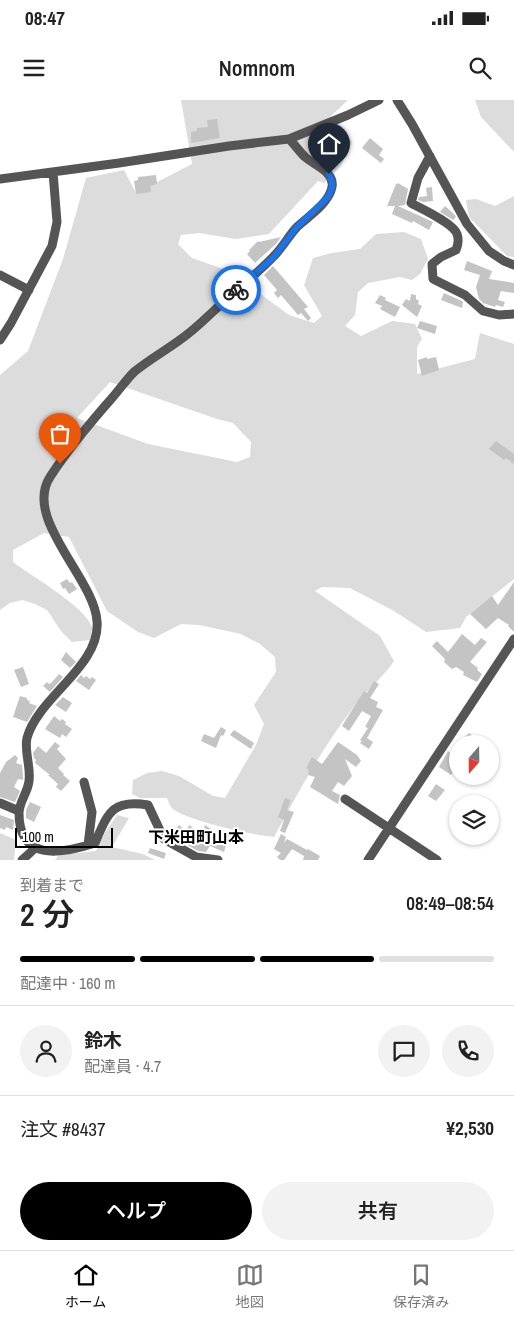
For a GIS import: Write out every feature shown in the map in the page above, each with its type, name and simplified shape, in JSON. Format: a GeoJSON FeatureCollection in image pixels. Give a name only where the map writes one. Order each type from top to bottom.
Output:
{"type":"FeatureCollection","features":[{"type":"Feature","properties":{"kind":"street"},"geometry":{"type":"LineString","coordinates":[[0,179],[289,139],[379,100]]}},
{"type":"Feature","properties":{"kind":"street"},"geometry":{"type":"LineString","coordinates":[[397,100],[467,224],[489,251],[514,265]]}},
{"type":"Feature","properties":{"kind":"street"},"geometry":{"type":"LineString","coordinates":[[218,860],[196,856],[164,839],[148,805],[131,803],[114,808],[107,817],[94,843],[79,848],[45,853],[32,850],[24,841],[19,811],[29,781],[27,739],[39,714],[86,659],[93,645],[98,624],[95,609],[87,589],[58,540],[43,501],[49,479],[89,424],[134,373],[189,333],[274,257],[296,228],[328,197],[332,188],[329,174],[305,156],[289,139]]}},
{"type":"Feature","properties":{"kind":"street"},"geometry":{"type":"LineString","coordinates":[[430,156],[418,178],[411,203],[451,227],[457,233],[458,243],[456,250],[441,257],[432,264],[433,278],[465,295],[483,311],[499,315],[514,314]]}},
{"type":"Feature","properties":{"kind":"street"},"geometry":{"type":"LineString","coordinates":[[0,340],[52,246],[57,222],[53,172]]}},
{"type":"Feature","properties":{"kind":"street"},"geometry":{"type":"LineString","coordinates":[[0,275],[28,290]]}},
{"type":"Feature","properties":{"kind":"street"},"geometry":{"type":"LineString","coordinates":[[368,860],[514,639]]}},
{"type":"Feature","properties":{"kind":"street"},"geometry":{"type":"LineString","coordinates":[[84,782],[92,812],[88,845]]}},
{"type":"Feature","properties":{"kind":"street"},"geometry":{"type":"LineString","coordinates":[[345,798],[438,860]]}},
{"type":"Feature","properties":{"kind":"street"},"geometry":{"type":"LineString","coordinates":[[0,804],[19,811]]}},
{"type":"Feature","properties":{"kind":"street"},"geometry":{"type":"LineString","coordinates":[[22,860],[32,850]]}},
{"type":"Feature","properties":{"kind":"shaded area"},"geometry":{"type":"Polygon","coordinates":[[[181,100],[348,100],[330,117],[352,142],[341,166],[324,183],[318,181],[269,234],[236,239],[199,233],[181,235],[178,244],[192,258],[229,271],[289,315],[314,323],[322,316],[304,285],[313,258],[360,249],[376,234],[404,232],[421,239],[428,259],[420,274],[412,280],[400,277],[368,283],[358,292],[355,315],[345,326],[361,336],[392,321],[415,324],[422,339],[417,347],[417,374],[475,359],[480,333],[514,344],[514,579],[466,617],[460,628],[426,632],[394,611],[350,588],[322,587],[315,591],[380,636],[394,661],[358,702],[331,739],[274,837],[237,831],[179,813],[172,808],[167,798],[140,798],[132,794],[133,780],[147,773],[162,771],[179,776],[213,796],[225,798],[256,745],[264,724],[254,705],[276,672],[275,657],[260,644],[241,634],[199,625],[181,624],[154,638],[138,632],[107,611],[69,537],[44,533],[13,550],[13,562],[58,593],[81,612],[92,628],[90,640],[72,642],[61,631],[47,610],[35,604],[22,600],[10,603],[0,610],[0,375],[28,351],[63,259],[86,178],[124,170],[136,193],[192,164],[181,100]],[[110,382],[77,418],[148,444],[237,462],[250,457],[251,442],[233,423],[110,382]]]}},
{"type":"Feature","properties":{"kind":"shaded area"},"geometry":{"type":"Polygon","coordinates":[[[475,100],[514,100],[514,152],[481,117],[475,100]]]}},
{"type":"Feature","properties":{"kind":"shaded area"},"geometry":{"type":"Polygon","coordinates":[[[514,196],[514,257],[507,256],[469,217],[466,200],[476,199],[495,206],[514,196]]]}},
{"type":"Feature","properties":{"kind":"shaded area"},"geometry":{"type":"Polygon","coordinates":[[[117,815],[129,818],[112,847],[143,854],[155,860],[55,860],[59,855],[96,851],[117,815]]]}},
{"type":"Feature","properties":{"kind":"shaded area"},"geometry":{"type":"Polygon","coordinates":[[[0,833],[16,840],[14,860],[0,860],[0,833]]]}},
{"type":"Feature","properties":{"kind":"building"},"geometry":{"type":"Polygon","coordinates":[[[217,119],[220,138],[191,143],[191,132],[197,131],[197,128],[208,127],[207,120],[217,119]]]}},
{"type":"Feature","properties":{"kind":"building"},"geometry":{"type":"Polygon","coordinates":[[[370,138],[383,149],[379,155],[384,159],[381,163],[362,148],[370,138]]]}},
{"type":"Feature","properties":{"kind":"building"},"geometry":{"type":"Polygon","coordinates":[[[156,175],[157,184],[150,186],[151,192],[136,194],[134,181],[138,180],[138,177],[156,175]]]}},
{"type":"Feature","properties":{"kind":"building"},"geometry":{"type":"Polygon","coordinates":[[[398,183],[408,189],[405,205],[398,206],[433,222],[429,230],[413,221],[412,223],[392,214],[395,206],[387,206],[398,183]]]}},
{"type":"Feature","properties":{"kind":"building"},"geometry":{"type":"Polygon","coordinates":[[[432,187],[433,201],[423,202],[418,200],[419,197],[427,196],[426,188],[432,187]]]}},
{"type":"Feature","properties":{"kind":"building"},"geometry":{"type":"Polygon","coordinates":[[[445,206],[455,215],[456,217],[453,220],[440,212],[445,206]]]}},
{"type":"Feature","properties":{"kind":"building"},"geometry":{"type":"Polygon","coordinates":[[[281,237],[255,263],[247,254],[258,241],[281,237]]]}},
{"type":"Feature","properties":{"kind":"building"},"geometry":{"type":"Polygon","coordinates":[[[467,261],[492,271],[489,279],[514,283],[514,293],[501,291],[498,300],[505,302],[503,307],[496,305],[495,307],[483,303],[479,299],[476,287],[480,275],[464,270],[467,261]]]}},
{"type":"Feature","properties":{"kind":"building"},"geometry":{"type":"Polygon","coordinates":[[[273,266],[308,307],[304,309],[311,318],[308,321],[301,313],[298,315],[281,295],[278,298],[274,293],[277,290],[264,275],[273,266]]]}},
{"type":"Feature","properties":{"kind":"building"},"geometry":{"type":"Polygon","coordinates":[[[444,293],[462,301],[462,308],[441,300],[444,293]]]}},
{"type":"Feature","properties":{"kind":"building"},"geometry":{"type":"Polygon","coordinates":[[[411,294],[416,295],[416,299],[419,301],[418,304],[422,306],[417,317],[402,305],[406,299],[410,301],[411,294]]]}},
{"type":"Feature","properties":{"kind":"building"},"geometry":{"type":"Polygon","coordinates":[[[380,295],[386,298],[385,300],[400,307],[395,317],[380,309],[382,306],[375,303],[380,295]]]}},
{"type":"Feature","properties":{"kind":"building"},"geometry":{"type":"Polygon","coordinates":[[[420,321],[437,326],[435,334],[417,328],[420,321]]]}},
{"type":"Feature","properties":{"kind":"building"},"geometry":{"type":"Polygon","coordinates":[[[427,357],[427,359],[436,357],[439,370],[422,376],[418,360],[427,357]]]}},
{"type":"Feature","properties":{"kind":"building"},"geometry":{"type":"Polygon","coordinates":[[[496,441],[514,454],[514,464],[506,458],[504,460],[489,449],[496,441]]]}},
{"type":"Feature","properties":{"kind":"building"},"geometry":{"type":"Polygon","coordinates":[[[67,579],[77,589],[69,594],[60,583],[67,579]]]}},
{"type":"Feature","properties":{"kind":"building"},"geometry":{"type":"Polygon","coordinates":[[[514,582],[514,632],[509,625],[498,618],[486,629],[470,614],[492,596],[498,605],[514,582]]]}},
{"type":"Feature","properties":{"kind":"building"},"geometry":{"type":"Polygon","coordinates":[[[462,634],[475,645],[481,638],[487,642],[470,662],[482,674],[477,682],[463,675],[464,672],[456,667],[452,669],[432,646],[437,641],[448,652],[462,634]]]}},
{"type":"Feature","properties":{"kind":"building"},"geometry":{"type":"Polygon","coordinates":[[[66,652],[76,662],[70,668],[61,660],[66,652]]]}},
{"type":"Feature","properties":{"kind":"building"},"geometry":{"type":"Polygon","coordinates":[[[23,667],[29,684],[21,687],[14,670],[23,667]]]}},
{"type":"Feature","properties":{"kind":"building"},"geometry":{"type":"Polygon","coordinates":[[[59,674],[63,677],[50,692],[43,686],[47,682],[51,683],[59,674]]]}},
{"type":"Feature","properties":{"kind":"building"},"geometry":{"type":"Polygon","coordinates":[[[81,675],[84,678],[86,676],[90,679],[92,677],[96,680],[89,690],[76,681],[81,675]]]}},
{"type":"Feature","properties":{"kind":"building"},"geometry":{"type":"Polygon","coordinates":[[[374,681],[379,684],[370,698],[378,702],[376,707],[383,710],[367,738],[373,742],[369,749],[360,743],[362,741],[360,740],[368,728],[365,727],[371,716],[362,711],[349,731],[342,726],[364,691],[367,693],[374,681]]]}},
{"type":"Feature","properties":{"kind":"building"},"geometry":{"type":"Polygon","coordinates":[[[20,696],[27,698],[30,701],[29,703],[37,706],[27,722],[13,717],[20,696]]]}},
{"type":"Feature","properties":{"kind":"building"},"geometry":{"type":"Polygon","coordinates":[[[63,697],[72,703],[66,712],[55,705],[63,697]]]}},
{"type":"Feature","properties":{"kind":"building"},"geometry":{"type":"Polygon","coordinates":[[[54,716],[60,721],[62,719],[72,729],[66,737],[62,734],[60,738],[45,729],[54,716]]]}},
{"type":"Feature","properties":{"kind":"building"},"geometry":{"type":"Polygon","coordinates":[[[221,727],[226,730],[223,736],[221,735],[216,748],[201,741],[204,734],[214,738],[221,727]]]}},
{"type":"Feature","properties":{"kind":"building"},"geometry":{"type":"Polygon","coordinates":[[[234,730],[254,743],[251,749],[230,735],[234,730]]]}},
{"type":"Feature","properties":{"kind":"building"},"geometry":{"type":"Polygon","coordinates":[[[55,742],[60,746],[57,749],[66,759],[58,768],[70,781],[61,791],[56,787],[58,784],[48,775],[50,775],[35,763],[36,760],[33,753],[38,746],[46,753],[55,742]]]}},
{"type":"Feature","properties":{"kind":"building"},"geometry":{"type":"Polygon","coordinates":[[[338,742],[357,755],[361,761],[356,767],[345,759],[352,776],[344,786],[338,782],[332,791],[340,795],[338,804],[310,787],[315,777],[308,775],[309,770],[306,768],[312,757],[322,764],[338,742]]]}},
{"type":"Feature","properties":{"kind":"building"},"geometry":{"type":"Polygon","coordinates":[[[448,751],[449,774],[439,767],[448,751]]]}},
{"type":"Feature","properties":{"kind":"building"},"geometry":{"type":"Polygon","coordinates":[[[15,755],[18,758],[16,763],[22,765],[23,780],[18,779],[14,787],[20,791],[15,802],[0,797],[0,773],[6,762],[15,755]]]}},
{"type":"Feature","properties":{"kind":"building"},"geometry":{"type":"Polygon","coordinates":[[[436,784],[445,790],[436,801],[428,796],[436,784]]]}},
{"type":"Feature","properties":{"kind":"building"},"geometry":{"type":"Polygon","coordinates":[[[285,798],[291,800],[287,810],[294,812],[285,833],[280,831],[284,820],[278,817],[285,798]]]}},
{"type":"Feature","properties":{"kind":"building"},"geometry":{"type":"Polygon","coordinates":[[[30,802],[41,807],[34,822],[26,818],[26,810],[30,802]]]}},
{"type":"Feature","properties":{"kind":"building"},"geometry":{"type":"Polygon","coordinates":[[[0,815],[14,820],[13,830],[6,827],[5,830],[0,828],[0,815]]]}},
{"type":"Feature","properties":{"kind":"building"},"geometry":{"type":"Polygon","coordinates":[[[179,825],[185,830],[190,825],[194,830],[202,833],[205,825],[211,829],[209,835],[219,840],[221,833],[229,835],[224,852],[210,846],[206,852],[198,851],[171,836],[179,825]]]}},
{"type":"Feature","properties":{"kind":"building"},"geometry":{"type":"Polygon","coordinates":[[[281,834],[286,837],[284,843],[287,839],[308,849],[320,856],[318,860],[303,860],[304,856],[292,849],[284,860],[280,860],[277,857],[281,853],[274,849],[281,834]]]}},
{"type":"Feature","properties":{"kind":"building"},"geometry":{"type":"Polygon","coordinates":[[[150,848],[166,853],[164,859],[148,853],[150,848]]]}},
{"type":"Feature","properties":{"kind":"way so far"},"geometry":{"type":"LineString","coordinates":[[60,464],[89,424],[134,373],[189,333],[236,290]]}},
{"type":"Feature","properties":{"kind":"district","name":"下米田町山本"},"geometry":{"type":"Point","coordinates":[196,837]}},
{"type":"Feature","properties":{"kind":"route"},"geometry":{"type":"LineString","coordinates":[[236,290],[274,257],[296,228],[328,197],[332,188],[329,174]]}}]}
